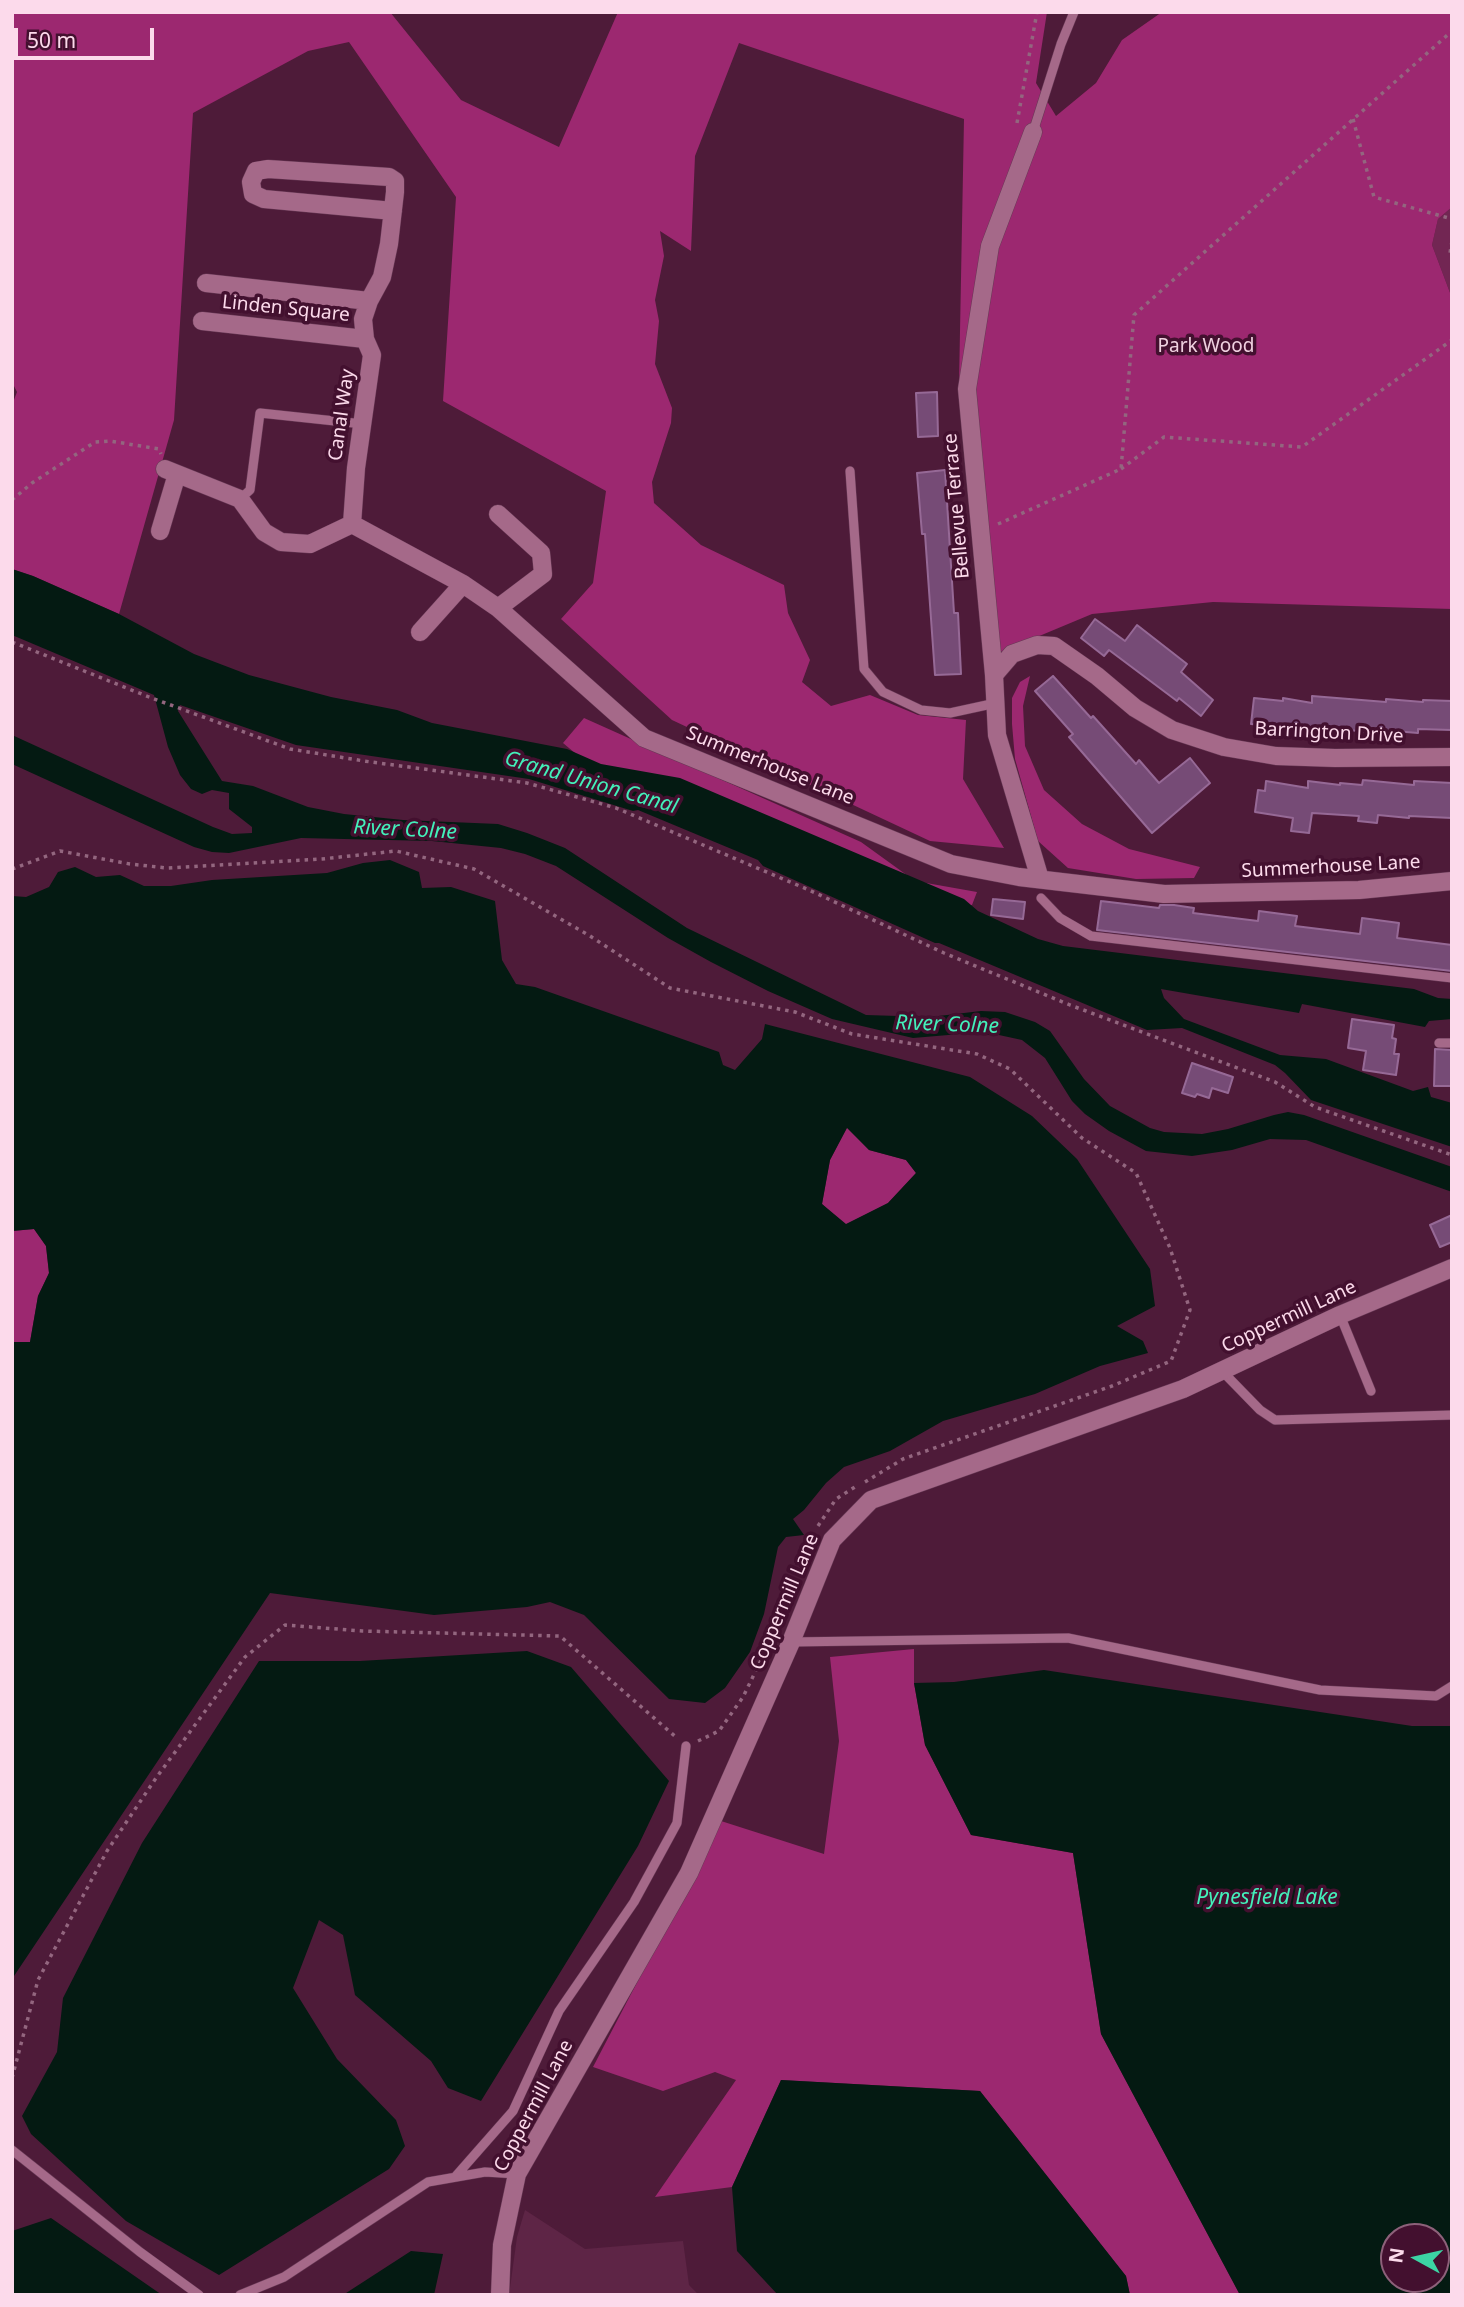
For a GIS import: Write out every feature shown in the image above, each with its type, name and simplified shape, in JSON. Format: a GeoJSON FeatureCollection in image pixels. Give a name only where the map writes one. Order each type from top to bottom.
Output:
{"type":"FeatureCollection","features":[{"type":"Feature","properties":{"kind":"street","name":"Bellevue Terrace"},"geometry":{"type":"LineString","coordinates":[[1033,132],[990,246],[967,389],[994,675],[997,735],[1040,879]]}},
{"type":"Feature","properties":{"kind":"street","name":"Canal Way"},"geometry":{"type":"LineString","coordinates":[[352,524],[356,468],[372,355],[365,339],[363,319],[382,277],[393,211],[395,181],[389,177],[268,169],[256,170],[251,183],[253,194],[264,199],[393,211]]}},
{"type":"Feature","properties":{"kind":"street","name":"Linden Square"},"geometry":{"type":"LineString","coordinates":[[206,283],[369,301]]}},
{"type":"Feature","properties":{"kind":"street","name":"Linden Square"},"geometry":{"type":"LineString","coordinates":[[202,321],[365,339]]}},
{"type":"Feature","properties":{"kind":"street"},"geometry":{"type":"LineString","coordinates":[[160,531],[171,472],[240,499],[264,532],[281,542],[310,544],[352,524]]}},
{"type":"Feature","properties":{"kind":"street"},"geometry":{"type":"LineString","coordinates":[[498,514],[541,553],[543,574],[498,608]]}},
{"type":"Feature","properties":{"kind":"street","name":"Summerhouse Lane"},"geometry":{"type":"LineString","coordinates":[[352,524],[463,584],[498,608],[644,738],[951,864],[1040,879],[1164,894],[1359,890],[1452,881]]}},
{"type":"Feature","properties":{"kind":"street"},"geometry":{"type":"LineString","coordinates":[[420,632],[463,584]]}},
{"type":"Feature","properties":{"kind":"street","name":"Barrington Drive"},"geometry":{"type":"LineString","coordinates":[[994,675],[1012,654],[1037,645],[1054,646],[1153,719],[1172,730],[1224,747],[1276,756],[1452,757]]}},
{"type":"Feature","properties":{"kind":"street","name":"Coppermill Lane"},"geometry":{"type":"LineString","coordinates":[[500,2295],[502,2245],[517,2174],[689,1873],[791,1642],[832,1540],[871,1500],[1183,1389],[1340,1315],[1452,1268]]}},
{"type":"Feature","properties":{"kind":"lane"},"geometry":{"type":"LineString","coordinates":[[1033,132],[1074,12]]}},
{"type":"Feature","properties":{"kind":"lane"},"geometry":{"type":"LineString","coordinates":[[240,499],[250,490],[260,413],[363,424]]}},
{"type":"Feature","properties":{"kind":"lane"},"geometry":{"type":"LineString","coordinates":[[850,471],[864,669],[883,692],[921,710],[950,713],[996,703]]}},
{"type":"Feature","properties":{"kind":"lane"},"geometry":{"type":"LineString","coordinates":[[1041,898],[1060,918],[1091,936],[1452,978]]}},
{"type":"Feature","properties":{"kind":"lane"},"geometry":{"type":"LineString","coordinates":[[1439,1043],[1452,1043]]}},
{"type":"Feature","properties":{"kind":"lane"},"geometry":{"type":"LineString","coordinates":[[1340,1315],[1371,1391]]}},
{"type":"Feature","properties":{"kind":"lane"},"geometry":{"type":"LineString","coordinates":[[1222,1371],[1260,1410],[1275,1420],[1452,1415]]}},
{"type":"Feature","properties":{"kind":"lane"},"geometry":{"type":"LineString","coordinates":[[791,1642],[1068,1638],[1320,1690],[1436,1696],[1452,1686]]}},
{"type":"Feature","properties":{"kind":"lane"},"geometry":{"type":"LineString","coordinates":[[455,2177],[513,2111],[559,2011],[634,1902],[677,1824],[686,1746]]}},
{"type":"Feature","properties":{"kind":"lane"},"geometry":{"type":"LineString","coordinates":[[12,2150],[140,2252],[199,2295]]}},
{"type":"Feature","properties":{"kind":"lane"},"geometry":{"type":"LineString","coordinates":[[240,2295],[284,2277],[428,2182],[485,2172],[517,2174]]}},
{"type":"Feature","properties":{"kind":"path"},"geometry":{"type":"LineString","coordinates":[[1033,132],[1016,128],[1037,12]]}},
{"type":"Feature","properties":{"kind":"path"},"geometry":{"type":"LineString","coordinates":[[1121,469],[1135,315],[1452,31]]}},
{"type":"Feature","properties":{"kind":"path"},"geometry":{"type":"LineString","coordinates":[[1353,119],[1374,197],[1452,219]]}},
{"type":"Feature","properties":{"kind":"path"},"geometry":{"type":"LineString","coordinates":[[1452,241],[1452,259]]}},
{"type":"Feature","properties":{"kind":"path"},"geometry":{"type":"LineString","coordinates":[[980,532],[1121,469],[1164,437],[1302,447],[1452,340]]}},
{"type":"Feature","properties":{"kind":"path"},"geometry":{"type":"LineString","coordinates":[[12,499],[95,442],[110,441],[159,449],[171,472]]}},
{"type":"Feature","properties":{"kind":"path"},"geometry":{"type":"LineString","coordinates":[[12,642],[149,697],[290,749],[527,783],[616,808],[809,890],[886,928],[982,969],[1275,1082],[1315,1107],[1452,1155]]}},
{"type":"Feature","properties":{"kind":"path"},"geometry":{"type":"LineString","coordinates":[[12,869],[61,851],[167,868],[322,859],[396,851],[474,869],[590,936],[670,988],[795,1012],[852,1034],[977,1055],[1010,1069],[1082,1138],[1136,1173],[1170,1248],[1191,1310],[1171,1362],[1112,1386],[903,1459],[836,1499],[798,1558],[778,1625]]}},
{"type":"Feature","properties":{"kind":"path"},"geometry":{"type":"LineString","coordinates":[[12,2078],[37,1980],[107,1851],[156,1778],[245,1657],[285,1625],[362,1631],[560,1636],[686,1746],[719,1731],[743,1697],[766,1649]]}},
{"type":"Feature","properties":{"kind":"shaded area"},"geometry":{"type":"Polygon","coordinates":[[[1452,207],[1452,298],[1432,245],[1438,219],[1452,207]]]}},
{"type":"Feature","properties":{"kind":"shaded area"},"geometry":{"type":"Polygon","coordinates":[[[525,2210],[585,2249],[683,2241],[689,2285],[699,2295],[509,2295],[517,2237],[525,2210]]]}},
{"type":"Feature","properties":{"kind":"green space","name":"Park Wood"},"geometry":{"type":"Polygon","coordinates":[[[12,12],[390,12],[461,100],[559,147],[618,12],[1047,12],[1036,83],[1056,116],[1096,83],[1122,40],[1162,12],[1452,12],[1452,207],[1438,219],[1432,245],[1452,298],[1452,609],[1213,602],[1092,614],[989,657],[959,384],[964,119],[739,43],[695,156],[691,251],[660,231],[664,256],[655,300],[659,321],[655,364],[672,408],[671,423],[652,482],[654,503],[701,545],[784,585],[788,613],[810,660],[802,682],[831,706],[870,695],[918,715],[966,720],[963,779],[1004,848],[930,841],[672,720],[561,619],[593,583],[606,491],[443,401],[456,197],[349,42],[308,51],[193,113],[174,420],[119,614],[12,569],[12,405],[17,392],[12,382],[12,12]]]}},
{"type":"Feature","properties":{"kind":"green space"},"geometry":{"type":"Polygon","coordinates":[[[1030,676],[1023,706],[1025,746],[1044,790],[1082,824],[1129,849],[1200,867],[1194,878],[1136,879],[1068,868],[1038,841],[1015,759],[1012,724],[1012,698],[1020,682],[1030,676]]]}},
{"type":"Feature","properties":{"kind":"green space"},"geometry":{"type":"Polygon","coordinates":[[[584,718],[861,842],[915,881],[977,892],[972,905],[894,902],[606,779],[563,743],[584,718]]]}},
{"type":"Feature","properties":{"kind":"green space"},"geometry":{"type":"Polygon","coordinates":[[[847,1127],[869,1150],[906,1160],[916,1173],[888,1203],[845,1225],[822,1204],[830,1160],[847,1127]]]}},
{"type":"Feature","properties":{"kind":"green space"},"geometry":{"type":"Polygon","coordinates":[[[34,1229],[46,1246],[49,1273],[38,1296],[30,1342],[12,1342],[12,1231],[34,1229]]]}},
{"type":"Feature","properties":{"kind":"green space"},"geometry":{"type":"Polygon","coordinates":[[[914,1649],[914,1683],[925,1745],[971,1835],[1073,1853],[1101,2034],[1240,2295],[1130,2295],[1126,2276],[980,2091],[781,2080],[732,2187],[655,2197],[736,2080],[715,2072],[663,2091],[593,2067],[721,1821],[824,1854],[839,1741],[830,1657],[914,1649]]]}},
{"type":"Feature","properties":{"kind":"water"},"geometry":{"type":"Polygon","coordinates":[[[12,569],[119,614],[194,654],[249,675],[331,697],[397,710],[432,723],[567,749],[601,764],[680,778],[964,899],[978,911],[1038,939],[1063,946],[1414,989],[1438,998],[1452,999],[1452,1019],[1429,1021],[1425,1027],[1302,1004],[1299,1013],[1161,989],[1164,998],[1184,1019],[1280,1055],[1326,1059],[1413,1091],[1428,1087],[1431,1097],[1452,1103],[1452,1147],[1311,1100],[1275,1065],[1182,1028],[1147,1030],[935,943],[763,866],[758,860],[638,810],[633,811],[529,779],[296,745],[180,705],[178,711],[222,781],[253,786],[308,807],[344,814],[403,820],[498,824],[527,833],[565,848],[687,928],[866,1015],[930,1017],[981,1011],[1005,1012],[1035,1022],[1050,1031],[1084,1079],[1110,1106],[1150,1128],[1164,1132],[1202,1134],[1288,1112],[1304,1115],[1452,1167],[1452,1192],[1306,1140],[1270,1139],[1232,1150],[1192,1156],[1146,1151],[1085,1114],[1072,1101],[1045,1058],[1022,1040],[999,1035],[960,1034],[913,1038],[832,1019],[711,962],[668,938],[556,866],[525,854],[501,848],[432,841],[301,838],[229,853],[194,847],[12,764],[12,735],[213,827],[232,834],[252,833],[252,827],[229,809],[229,793],[212,790],[202,794],[191,789],[180,775],[168,747],[154,695],[12,635],[12,569]]]}},
{"type":"Feature","properties":{"kind":"water"},"geometry":{"type":"Polygon","coordinates":[[[390,860],[419,872],[422,888],[451,887],[495,901],[502,960],[516,984],[535,987],[719,1052],[723,1065],[735,1070],[762,1039],[765,1024],[970,1077],[1032,1116],[1077,1159],[1150,1269],[1155,1306],[1117,1326],[1143,1341],[1148,1353],[1100,1366],[1035,1394],[943,1421],[890,1451],[844,1467],[793,1519],[804,1535],[786,1537],[778,1547],[764,1614],[750,1652],[725,1688],[705,1703],[669,1699],[584,1615],[550,1602],[527,1607],[434,1615],[270,1593],[12,1979],[12,1342],[30,1342],[38,1296],[49,1273],[46,1246],[34,1229],[12,1231],[12,896],[26,897],[49,887],[58,872],[75,867],[96,877],[120,875],[144,886],[171,886],[212,880],[327,873],[363,863],[390,860]],[[847,1128],[830,1160],[822,1204],[846,1224],[888,1203],[916,1173],[906,1160],[869,1150],[847,1128]]]}},
{"type":"Feature","properties":{"kind":"water"},"geometry":{"type":"Polygon","coordinates":[[[527,1651],[571,1667],[669,1781],[638,1846],[481,2101],[448,2088],[431,2061],[355,1995],[343,1935],[319,1920],[293,1988],[337,2059],[396,2120],[405,2146],[389,2169],[219,2275],[126,2221],[31,2134],[22,2116],[57,2052],[63,1998],[142,1843],[259,1661],[360,1661],[527,1651]]]}},
{"type":"Feature","properties":{"kind":"water","name":"Pynesfield Lake"},"geometry":{"type":"Polygon","coordinates":[[[1044,1670],[1412,1726],[1452,1726],[1452,2295],[1240,2295],[1101,2034],[1073,1853],[971,1835],[925,1745],[914,1683],[954,1682],[1044,1670]]]}},
{"type":"Feature","properties":{"kind":"water"},"geometry":{"type":"Polygon","coordinates":[[[781,2080],[980,2091],[1126,2276],[1130,2295],[778,2295],[737,2251],[732,2187],[781,2080]]]}},
{"type":"Feature","properties":{"kind":"water"},"geometry":{"type":"Polygon","coordinates":[[[51,2218],[162,2295],[12,2295],[12,2231],[51,2218]]]}},
{"type":"Feature","properties":{"kind":"water"},"geometry":{"type":"Polygon","coordinates":[[[411,2251],[443,2254],[434,2295],[343,2295],[411,2251]]]}},
{"type":"Feature","properties":{"kind":"building"},"geometry":{"type":"Polygon","coordinates":[[[937,392],[938,436],[918,437],[916,393],[937,392]]]}},
{"type":"Feature","properties":{"kind":"building"},"geometry":{"type":"Polygon","coordinates":[[[945,470],[954,613],[958,613],[961,674],[935,675],[925,534],[922,534],[917,473],[945,470]]]}},
{"type":"Feature","properties":{"kind":"building"},"geometry":{"type":"Polygon","coordinates":[[[1095,619],[1125,641],[1137,625],[1187,664],[1181,672],[1213,700],[1201,716],[1109,650],[1104,656],[1081,638],[1095,619]]]}},
{"type":"Feature","properties":{"kind":"building"},"geometry":{"type":"Polygon","coordinates":[[[1053,676],[1136,764],[1139,760],[1159,783],[1190,758],[1210,783],[1152,833],[1069,737],[1073,734],[1035,691],[1053,676]]]}},
{"type":"Feature","properties":{"kind":"building"},"geometry":{"type":"Polygon","coordinates":[[[1312,696],[1386,702],[1386,699],[1452,701],[1452,730],[1418,729],[1418,733],[1382,730],[1381,733],[1251,724],[1254,698],[1283,701],[1283,698],[1312,703],[1312,696]]]}},
{"type":"Feature","properties":{"kind":"building"},"geometry":{"type":"Polygon","coordinates":[[[1363,780],[1414,785],[1414,781],[1452,783],[1452,818],[1378,815],[1377,823],[1358,821],[1359,816],[1312,813],[1309,833],[1291,831],[1293,818],[1255,812],[1258,790],[1265,791],[1266,781],[1308,788],[1308,781],[1362,785],[1363,780]]]}},
{"type":"Feature","properties":{"kind":"building"},"geometry":{"type":"Polygon","coordinates":[[[993,899],[1025,902],[1023,919],[991,915],[993,899]]]}},
{"type":"Feature","properties":{"kind":"building"},"geometry":{"type":"Polygon","coordinates":[[[1101,901],[1159,908],[1160,905],[1174,905],[1194,908],[1193,913],[1258,921],[1259,911],[1297,916],[1295,926],[1360,934],[1362,918],[1399,923],[1397,938],[1452,945],[1452,971],[1097,930],[1101,901]]]}},
{"type":"Feature","properties":{"kind":"building"},"geometry":{"type":"Polygon","coordinates":[[[1352,1019],[1394,1025],[1394,1054],[1399,1054],[1396,1075],[1363,1070],[1366,1051],[1348,1048],[1352,1019]]]}},
{"type":"Feature","properties":{"kind":"building"},"geometry":{"type":"Polygon","coordinates":[[[1435,1049],[1452,1050],[1452,1086],[1434,1086],[1435,1049]]]}},
{"type":"Feature","properties":{"kind":"building"},"geometry":{"type":"Polygon","coordinates":[[[1192,1063],[1233,1077],[1228,1093],[1212,1088],[1209,1098],[1182,1093],[1192,1063]]]}},
{"type":"Feature","properties":{"kind":"building"},"geometry":{"type":"Polygon","coordinates":[[[1452,1215],[1452,1242],[1440,1247],[1430,1225],[1452,1215]]]}},
{"type":"Feature","properties":{"kind":"water label","name":"Grand Union Canal"},"geometry":{"type":"Point","coordinates":[591,783]}},
{"type":"Feature","properties":{"kind":"water label","name":"River Colne"},"geometry":{"type":"Point","coordinates":[405,830]}},
{"type":"Feature","properties":{"kind":"water label","name":"River Colne"},"geometry":{"type":"Point","coordinates":[947,1025]}}]}
